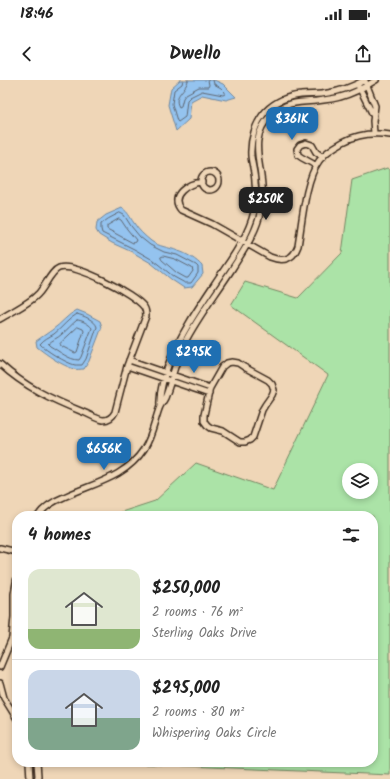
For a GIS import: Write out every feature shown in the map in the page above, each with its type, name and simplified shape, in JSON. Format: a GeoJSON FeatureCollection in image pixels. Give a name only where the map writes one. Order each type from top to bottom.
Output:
{"type":"FeatureCollection","features":[{"type":"Feature","properties":{"kind":"street"},"geometry":{"type":"LineString","coordinates":[[42,511],[58,499],[119,474],[140,455],[149,441],[184,344],[194,326],[241,256],[255,230],[261,204],[262,184],[258,158],[258,137],[270,116],[290,103],[317,101],[342,96],[358,87],[365,80],[375,106],[374,133]]}},
{"type":"Feature","properties":{"kind":"street"},"geometry":{"type":"LineString","coordinates":[[160,407],[159,396],[164,378],[184,331],[236,252],[252,220],[256,184],[251,156],[251,141],[255,128],[265,112],[277,102],[289,97],[327,93],[347,88],[367,86],[376,80]]}},
{"type":"Feature","properties":{"kind":"street"},"geometry":{"type":"LineString","coordinates":[[358,87],[374,117]]}},
{"type":"Feature","properties":{"kind":"street"},"geometry":{"type":"LineString","coordinates":[[202,182],[193,184],[180,192],[176,201],[178,207],[184,212],[212,224],[275,259],[285,259],[294,254],[298,246],[309,182],[316,166],[323,156],[347,140],[361,135],[374,133],[390,135]]}},
{"type":"Feature","properties":{"kind":"street"},"geometry":{"type":"LineString","coordinates":[[316,166],[298,155],[297,149],[300,145],[306,143],[312,145],[316,152],[323,156]]}},
{"type":"Feature","properties":{"kind":"street"},"geometry":{"type":"LineString","coordinates":[[0,319],[37,296],[54,271],[62,267],[102,279],[118,287],[141,304],[145,308],[146,314],[146,319],[127,366],[115,412],[112,417],[103,420],[59,402],[30,387],[8,372],[0,364]]}},
{"type":"Feature","properties":{"kind":"street"},"geometry":{"type":"LineString","coordinates":[[129,360],[172,375],[210,391]]}},
{"type":"Feature","properties":{"kind":"street"},"geometry":{"type":"LineString","coordinates":[[232,362],[238,363],[268,380],[272,384],[274,390],[264,405],[253,437],[248,441],[242,442],[225,432],[208,427],[205,423],[204,415],[210,391],[222,367],[227,363],[232,362]]}},
{"type":"Feature","properties":{"kind":"street"},"geometry":{"type":"LineString","coordinates":[[127,366],[170,381],[210,391]]}},
{"type":"Feature","properties":{"kind":"street"},"geometry":{"type":"LineString","coordinates":[[0,548],[12,551]]}},
{"type":"Feature","properties":{"kind":"street"},"geometry":{"type":"LineString","coordinates":[[0,668],[12,638]]}},
{"type":"Feature","properties":{"kind":"street"},"geometry":{"type":"LineString","coordinates":[[0,683],[4,698],[12,711]]}},
{"type":"Feature","properties":{"kind":"street"},"geometry":{"type":"LineString","coordinates":[[30,767],[30,779]]}},
{"type":"Feature","properties":{"kind":"street"},"geometry":{"type":"LineString","coordinates":[[37,767],[37,779]]}},
{"type":"Feature","properties":{"kind":"green space"},"geometry":{"type":"Polygon","coordinates":[[[387,168],[390,170],[390,775],[209,767],[378,767],[378,511],[124,511],[155,501],[196,463],[273,490],[328,375],[231,305],[245,282],[298,298],[342,253],[352,180],[387,168]]]}},
{"type":"Feature","properties":{"kind":"water"},"geometry":{"type":"Polygon","coordinates":[[[180,80],[214,80],[223,84],[236,97],[226,100],[202,95],[191,101],[189,119],[176,131],[168,105],[171,88],[180,80]]]}},
{"type":"Feature","properties":{"kind":"water"},"geometry":{"type":"Polygon","coordinates":[[[122,208],[128,213],[136,226],[151,241],[157,245],[184,253],[202,266],[203,274],[192,287],[184,288],[151,263],[99,235],[96,230],[97,222],[106,215],[122,208]]]}},
{"type":"Feature","properties":{"kind":"water"},"geometry":{"type":"Polygon","coordinates":[[[77,310],[100,321],[102,327],[89,361],[84,369],[74,369],[64,365],[37,347],[36,341],[77,310]]]}}]}
